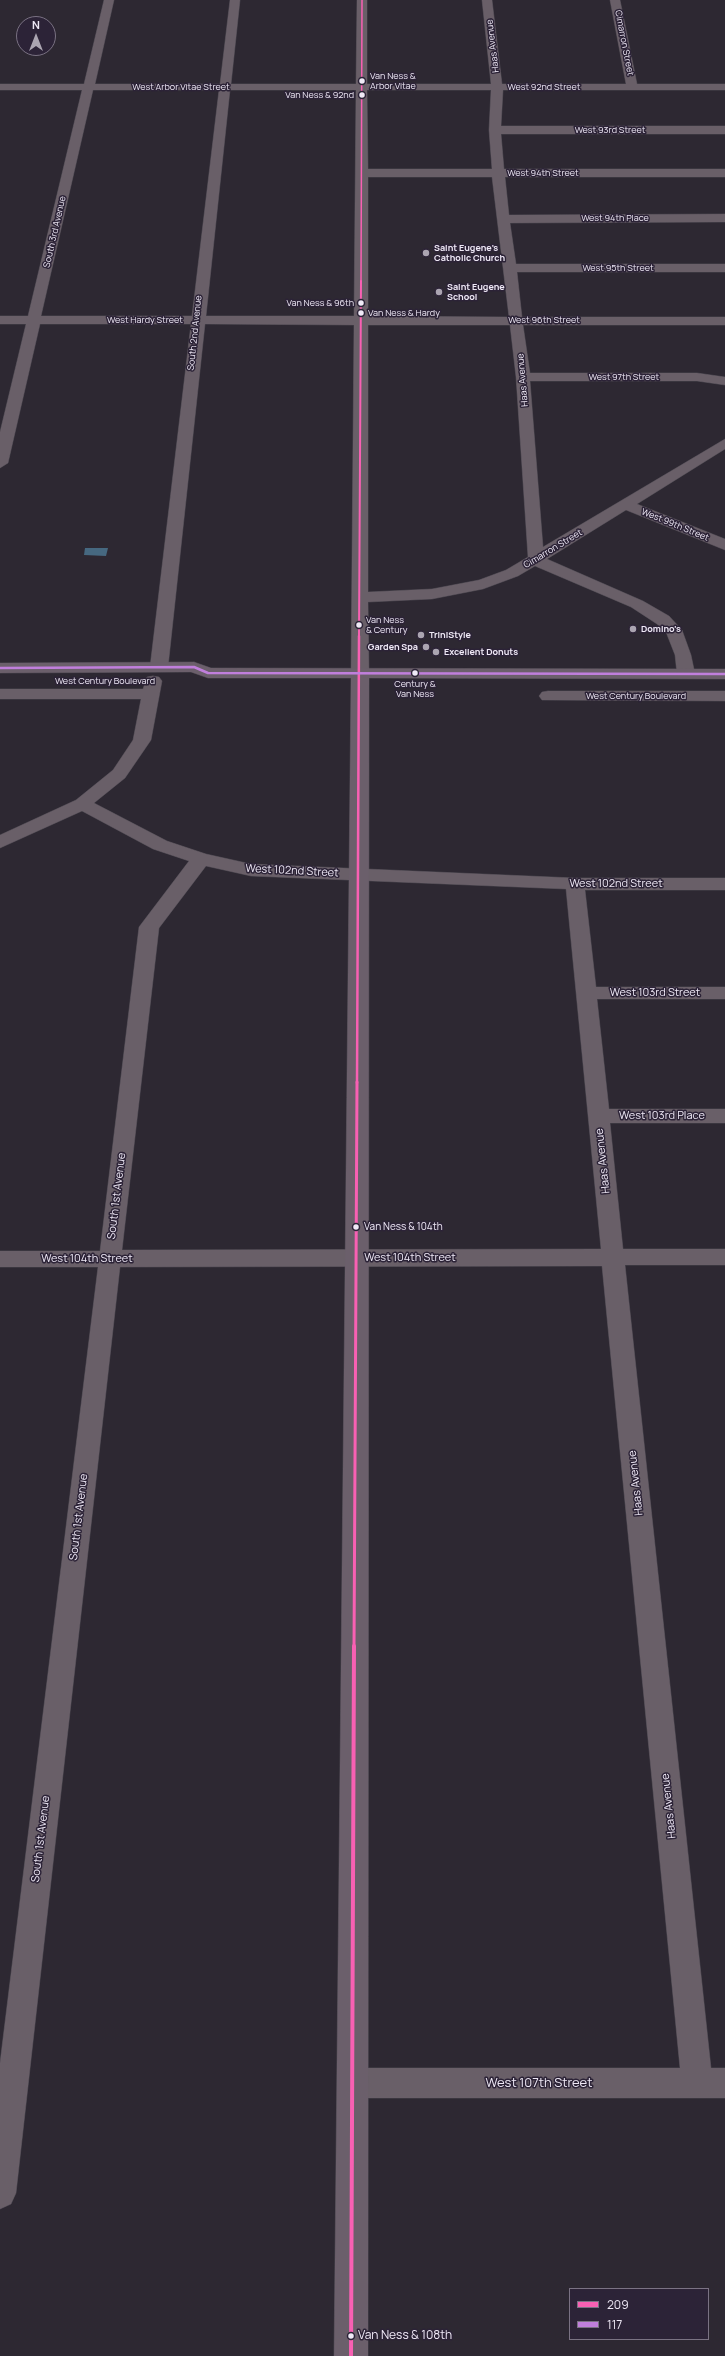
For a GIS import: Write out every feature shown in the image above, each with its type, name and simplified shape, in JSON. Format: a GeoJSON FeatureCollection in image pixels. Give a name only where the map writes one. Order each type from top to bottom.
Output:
{"type":"FeatureCollection","features":[{"type":"Feature","properties":{"kind":"main road","name":"West Century Boulevard"},"geometry":{"type":"LineString","coordinates":[[0,668],[154,680]]}},
{"type":"Feature","properties":{"kind":"main road","name":"West Century Boulevard"},"geometry":{"type":"LineString","coordinates":[[0,681],[192,681],[208,673],[725,674]]}},
{"type":"Feature","properties":{"kind":"main road"},"geometry":{"type":"LineString","coordinates":[[351,2356],[360,673]]}},
{"type":"Feature","properties":{"kind":"street","name":"South 3rd Avenue"},"geometry":{"type":"LineString","coordinates":[[0,463],[109,0]]}},
{"type":"Feature","properties":{"kind":"street","name":"South 2nd Avenue"},"geometry":{"type":"LineString","coordinates":[[82,804],[119,774],[142,740],[154,680],[235,0]]}},
{"type":"Feature","properties":{"kind":"street"},"geometry":{"type":"LineString","coordinates":[[360,673],[362,0]]}},
{"type":"Feature","properties":{"kind":"street","name":"Haas Avenue"},"geometry":{"type":"LineString","coordinates":[[487,0],[497,87],[495,130],[498,173],[506,219],[510,268],[523,377],[536,560]]}},
{"type":"Feature","properties":{"kind":"street","name":"Cimarron Street"},"geometry":{"type":"LineString","coordinates":[[615,0],[632,87]]}},
{"type":"Feature","properties":{"kind":"street","name":"West Arbor Vitae Street"},"geometry":{"type":"LineString","coordinates":[[0,87],[362,87]]}},
{"type":"Feature","properties":{"kind":"street","name":"West 92nd Street"},"geometry":{"type":"LineString","coordinates":[[362,87],[725,87]]}},
{"type":"Feature","properties":{"kind":"street","name":"West 93rd Street"},"geometry":{"type":"LineString","coordinates":[[495,130],[725,130]]}},
{"type":"Feature","properties":{"kind":"street","name":"West 94th Street"},"geometry":{"type":"LineString","coordinates":[[362,173],[725,173]]}},
{"type":"Feature","properties":{"kind":"street","name":"West 94th Place"},"geometry":{"type":"LineString","coordinates":[[506,219],[725,218]]}},
{"type":"Feature","properties":{"kind":"street","name":"West 95th Street"},"geometry":{"type":"LineString","coordinates":[[510,268],[725,268]]}},
{"type":"Feature","properties":{"kind":"street","name":"West Hardy Street"},"geometry":{"type":"LineString","coordinates":[[0,320],[362,320]]}},
{"type":"Feature","properties":{"kind":"street","name":"West 96th Street"},"geometry":{"type":"LineString","coordinates":[[362,320],[725,321]]}},
{"type":"Feature","properties":{"kind":"street","name":"West 97th Street"},"geometry":{"type":"LineString","coordinates":[[523,377],[697,377],[725,382]]}},
{"type":"Feature","properties":{"kind":"street","name":"Cimarron Street"},"geometry":{"type":"LineString","coordinates":[[361,597],[432,594],[464,589],[512,573],[536,560],[624,504],[725,443]]}},
{"type":"Feature","properties":{"kind":"street"},"geometry":{"type":"LineString","coordinates":[[708,453],[725,459]]}},
{"type":"Feature","properties":{"kind":"street","name":"West 99th Street"},"geometry":{"type":"LineString","coordinates":[[624,504],[725,545]]}},
{"type":"Feature","properties":{"kind":"street"},"geometry":{"type":"LineString","coordinates":[[536,560],[637,604],[666,623],[674,630],[683,655],[686,674]]}},
{"type":"Feature","properties":{"kind":"street","name":"West Century Boulevard"},"geometry":{"type":"LineString","coordinates":[[0,694],[154,680]]}},
{"type":"Feature","properties":{"kind":"street","name":"West Century Boulevard"},"geometry":{"type":"LineString","coordinates":[[548,696],[725,696]]}},
{"type":"Feature","properties":{"kind":"street"},"geometry":{"type":"LineString","coordinates":[[0,842],[82,804]]}},
{"type":"Feature","properties":{"kind":"street","name":"West 102nd Street"},"geometry":{"type":"LineString","coordinates":[[82,804],[160,845],[201,859],[251,870],[575,884],[725,884]]}},
{"type":"Feature","properties":{"kind":"street","name":"South 1st Avenue"},"geometry":{"type":"LineString","coordinates":[[0,2192],[149,927],[201,859]]}},
{"type":"Feature","properties":{"kind":"street","name":"Haas Avenue"},"geometry":{"type":"LineString","coordinates":[[575,884],[613,1257],[711,2083]]}},
{"type":"Feature","properties":{"kind":"street","name":"West 103rd Street"},"geometry":{"type":"LineString","coordinates":[[586,993],[725,993]]}},
{"type":"Feature","properties":{"kind":"street","name":"West 103rd Place"},"geometry":{"type":"LineString","coordinates":[[598,1116],[725,1116]]}},
{"type":"Feature","properties":{"kind":"street","name":"West 104th Street"},"geometry":{"type":"LineString","coordinates":[[0,1259],[725,1257]]}},
{"type":"Feature","properties":{"kind":"street","name":"West 107th Street"},"geometry":{"type":"LineString","coordinates":[[353,2083],[711,2083]]}},
{"type":"Feature","properties":{"kind":"water"},"geometry":{"type":"Polygon","coordinates":[[[85,548],[108,548],[106,556],[84,555],[85,548]]]}},
{"type":"Feature","properties":{"kind":"transit line","name":"209"},"geometry":{"type":"LineString","coordinates":[[351,2356],[362,0]]}},
{"type":"Feature","properties":{"kind":"transit line","name":"117"},"geometry":{"type":"LineString","coordinates":[[0,668],[194,667],[208,673],[725,674]]}},
{"type":"Feature","properties":{"kind":"place","name":"Van Ness & Arbor Vitae"},"geometry":{"type":"Point","coordinates":[362,81]}},
{"type":"Feature","properties":{"kind":"place","name":"Van Ness & 92nd"},"geometry":{"type":"Point","coordinates":[362,95]}},
{"type":"Feature","properties":{"kind":"place","name":"Saint Eugene's Catholic Church"},"geometry":{"type":"Point","coordinates":[426,253]}},
{"type":"Feature","properties":{"kind":"place","name":"Saint Eugene School"},"geometry":{"type":"Point","coordinates":[439,292]}},
{"type":"Feature","properties":{"kind":"place","name":"Van Ness & 96th"},"geometry":{"type":"Point","coordinates":[361,303]}},
{"type":"Feature","properties":{"kind":"place","name":"Van Ness & Hardy"},"geometry":{"type":"Point","coordinates":[361,313]}},
{"type":"Feature","properties":{"kind":"place","name":"Van Ness & Century"},"geometry":{"type":"Point","coordinates":[359,625]}},
{"type":"Feature","properties":{"kind":"place","name":"Domino's"},"geometry":{"type":"Point","coordinates":[633,629]}},
{"type":"Feature","properties":{"kind":"place","name":"TriniStyle"},"geometry":{"type":"Point","coordinates":[421,635]}},
{"type":"Feature","properties":{"kind":"place","name":"Garden Spa"},"geometry":{"type":"Point","coordinates":[426,647]}},
{"type":"Feature","properties":{"kind":"place","name":"Excellent Donuts"},"geometry":{"type":"Point","coordinates":[436,652]}},
{"type":"Feature","properties":{"kind":"place","name":"Century & Van Ness"},"geometry":{"type":"Point","coordinates":[415,673]}},
{"type":"Feature","properties":{"kind":"place","name":"Van Ness & 104th"},"geometry":{"type":"Point","coordinates":[356,1227]}},
{"type":"Feature","properties":{"kind":"place","name":"Van Ness & 108th"},"geometry":{"type":"Point","coordinates":[351,2336]}}]}
